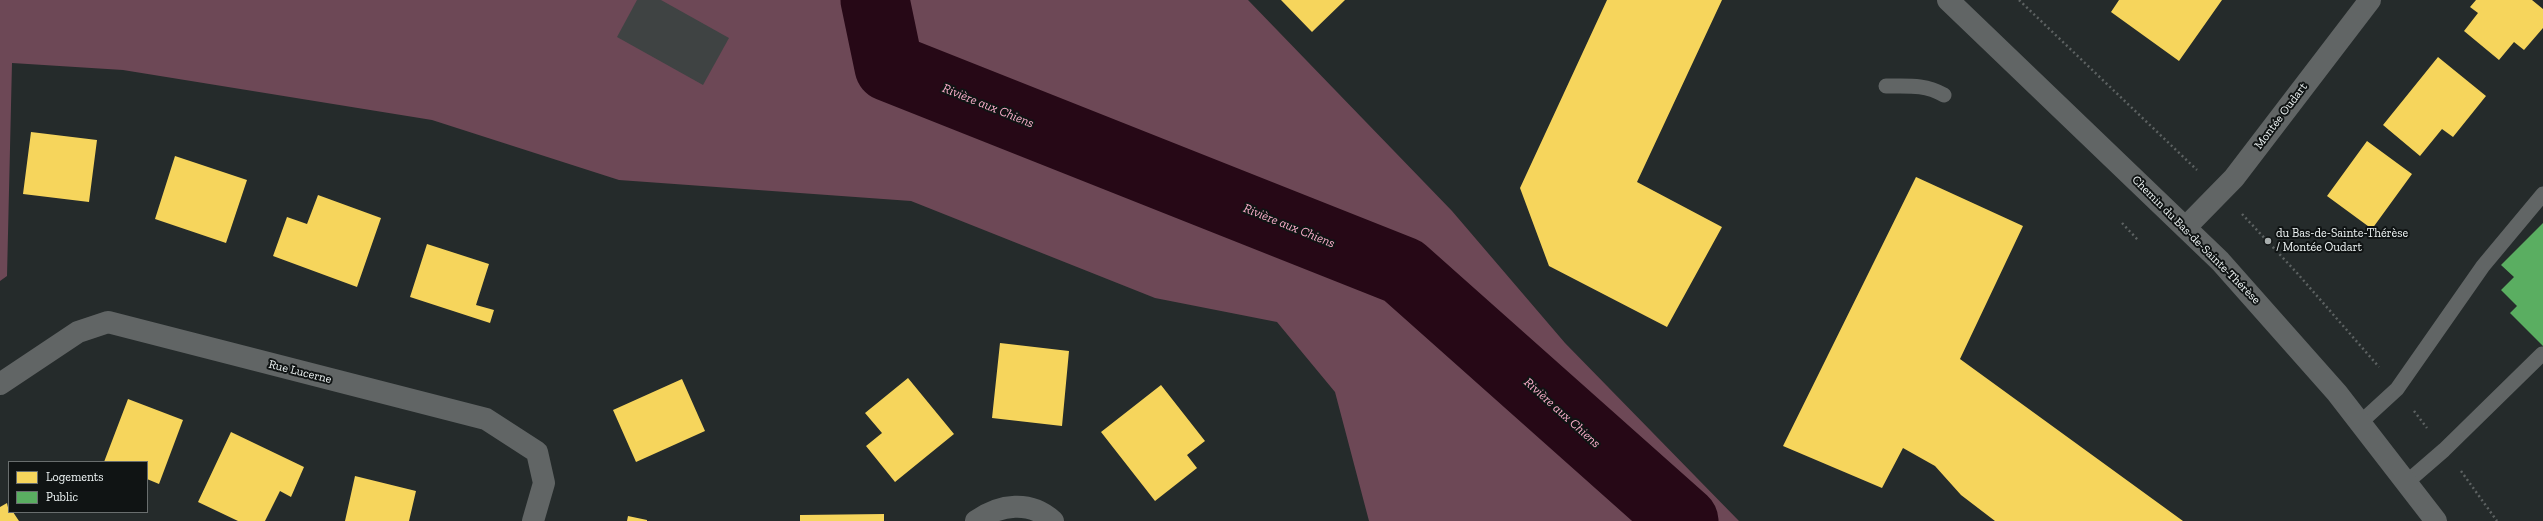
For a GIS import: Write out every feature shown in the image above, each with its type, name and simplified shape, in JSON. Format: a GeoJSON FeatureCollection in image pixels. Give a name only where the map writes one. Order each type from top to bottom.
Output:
{"type":"FeatureCollection","features":[{"type":"Feature","properties":{"kind":"street","name":"Chemin du Bas-de-Sainte-Thérèse"},"geometry":{"type":"LineString","coordinates":[[1948,0],[2186,227],[2256,300],[2360,422],[2436,521]]}},
{"type":"Feature","properties":{"kind":"street","name":"Montée Oudart"},"geometry":{"type":"LineString","coordinates":[[2186,227],[2234,178],[2370,0]]}},
{"type":"Feature","properties":{"kind":"street","name":"Rue Lucerne"},"geometry":{"type":"LineString","coordinates":[[0,384],[78,332],[108,322],[486,419],[537,452],[544,484],[533,521]]}},
{"type":"Feature","properties":{"kind":"street"},"geometry":{"type":"LineString","coordinates":[[976,521],[990,511],[1009,506],[1028,507],[1047,515],[1053,521]]}},
{"type":"Feature","properties":{"kind":"lane"},"geometry":{"type":"LineString","coordinates":[[1886,86],[1923,86],[1931,88],[1944,95]]}},
{"type":"Feature","properties":{"kind":"lane"},"geometry":{"type":"LineString","coordinates":[[2360,422],[2397,389],[2483,266],[2543,194]]}},
{"type":"Feature","properties":{"kind":"lane"},"geometry":{"type":"LineString","coordinates":[[2407,482],[2444,450],[2542,354]]}},
{"type":"Feature","properties":{"kind":"path"},"geometry":{"type":"LineString","coordinates":[[2019,0],[2181,153]]}},
{"type":"Feature","properties":{"kind":"path"},"geometry":{"type":"LineString","coordinates":[[2122,223],[2138,240]]}},
{"type":"Feature","properties":{"kind":"path"},"geometry":{"type":"LineString","coordinates":[[2258,231],[2383,371]]}},
{"type":"Feature","properties":{"kind":"path"},"geometry":{"type":"LineString","coordinates":[[2479,494],[2497,521]]}},
{"type":"Feature","properties":{"kind":"shaded area"},"geometry":{"type":"Polygon","coordinates":[[[0,0],[1248,0],[1452,211],[1565,343],[1739,521],[1369,521],[1335,392],[1277,322],[1155,298],[911,201],[619,180],[432,120],[123,70],[12,63],[7,276],[0,281],[0,0]]]}},
{"type":"Feature","properties":{"kind":"building: Logements"},"geometry":{"type":"Polygon","coordinates":[[[1281,0],[1345,0],[1312,32],[1281,0]]]}},
{"type":"Feature","properties":{"kind":"building: Logements"},"geometry":{"type":"Polygon","coordinates":[[[1607,0],[1722,0],[1637,182],[1722,227],[1667,327],[1549,266],[1520,188],[1607,0]]]}},
{"type":"Feature","properties":{"kind":"building: Logements"},"geometry":{"type":"Polygon","coordinates":[[[2119,0],[2222,0],[2179,61],[2111,12],[2119,0]]]}},
{"type":"Feature","properties":{"kind":"building: Logements"},"geometry":{"type":"Polygon","coordinates":[[[2476,0],[2532,0],[2543,9],[2543,28],[2524,50],[2514,42],[2499,60],[2464,31],[2478,13],[2470,7],[2476,0]]]}},
{"type":"Feature","properties":{"kind":"building: Logements"},"geometry":{"type":"Polygon","coordinates":[[[2438,57],[2486,96],[2453,137],[2442,129],[2420,156],[2383,125],[2438,57]]]}},
{"type":"Feature","properties":{"kind":"building: Logements"},"geometry":{"type":"Polygon","coordinates":[[[31,132],[97,140],[89,202],[23,194],[31,132]]]}},
{"type":"Feature","properties":{"kind":"building: Logements"},"geometry":{"type":"Polygon","coordinates":[[[2367,141],[2412,174],[2372,229],[2327,196],[2367,141]]]}},
{"type":"Feature","properties":{"kind":"building: Logements"},"geometry":{"type":"Polygon","coordinates":[[[175,156],[247,180],[226,243],[155,219],[175,156]]]}},
{"type":"Feature","properties":{"kind":"building: Logements"},"geometry":{"type":"Polygon","coordinates":[[[1916,177],[2023,226],[1960,359],[2183,521],[1995,521],[1961,495],[1935,466],[1903,448],[1882,488],[1783,446],[1916,177]]]}},
{"type":"Feature","properties":{"kind":"building: Logements"},"geometry":{"type":"Polygon","coordinates":[[[318,195],[381,218],[357,287],[273,256],[287,217],[307,224],[318,195]]]}},
{"type":"Feature","properties":{"kind":"building: Logements"},"geometry":{"type":"Polygon","coordinates":[[[427,244],[489,264],[476,305],[494,310],[490,323],[410,297],[427,244]]]}},
{"type":"Feature","properties":{"kind":"building: Logements"},"geometry":{"type":"Polygon","coordinates":[[[1000,343],[1069,351],[1062,426],[992,418],[1000,343]]]}},
{"type":"Feature","properties":{"kind":"building: Logements"},"geometry":{"type":"Polygon","coordinates":[[[908,378],[954,434],[895,482],[866,446],[882,433],[865,413],[908,378]]]}},
{"type":"Feature","properties":{"kind":"building: Logements"},"geometry":{"type":"Polygon","coordinates":[[[682,379],[705,431],[636,462],[613,410],[682,379]]]}},
{"type":"Feature","properties":{"kind":"building: Logements"},"geometry":{"type":"Polygon","coordinates":[[[1161,385],[1205,441],[1187,455],[1197,468],[1155,501],[1101,432],[1161,385]]]}},
{"type":"Feature","properties":{"kind":"building: Logements"},"geometry":{"type":"Polygon","coordinates":[[[128,399],[183,420],[159,484],[148,479],[148,461],[104,461],[128,399]]]}},
{"type":"Feature","properties":{"kind":"building: Logements"},"geometry":{"type":"Polygon","coordinates":[[[231,432],[304,467],[291,497],[280,491],[265,521],[238,521],[198,502],[231,432]]]}},
{"type":"Feature","properties":{"kind":"building: Logements"},"geometry":{"type":"Polygon","coordinates":[[[355,476],[416,491],[409,521],[345,521],[355,476]]]}},
{"type":"Feature","properties":{"kind":"building: Logements"},"geometry":{"type":"Polygon","coordinates":[[[7,503],[8,513],[14,513],[19,521],[0,521],[0,507],[7,503]]]}},
{"type":"Feature","properties":{"kind":"building: Logements"},"geometry":{"type":"Polygon","coordinates":[[[884,514],[884,521],[800,521],[800,515],[884,514]]]}},
{"type":"Feature","properties":{"kind":"building: Logements"},"geometry":{"type":"Polygon","coordinates":[[[628,516],[647,520],[647,521],[627,521],[628,516]]]}},
{"type":"Feature","properties":{"kind":"building: Public"},"geometry":{"type":"Polygon","coordinates":[[[2543,223],[2543,346],[2510,313],[2517,306],[2501,290],[2514,277],[2501,265],[2543,223]]]}},
{"type":"Feature","properties":{"kind":"building: Autres"},"geometry":{"type":"Polygon","coordinates":[[[637,0],[661,0],[729,38],[703,85],[617,37],[637,0]]]}},
{"type":"Feature","properties":{"kind":"waterway","name":"Rivière aux Chiens"},"geometry":{"type":"LineString","coordinates":[[875,0],[889,67],[1403,271],[1684,521]]}},
{"type":"Feature","properties":{"kind":"place","name":"du Bas-de-Sainte-Thérèse / Montée Oudart"},"geometry":{"type":"Point","coordinates":[2268,241]}}]}
